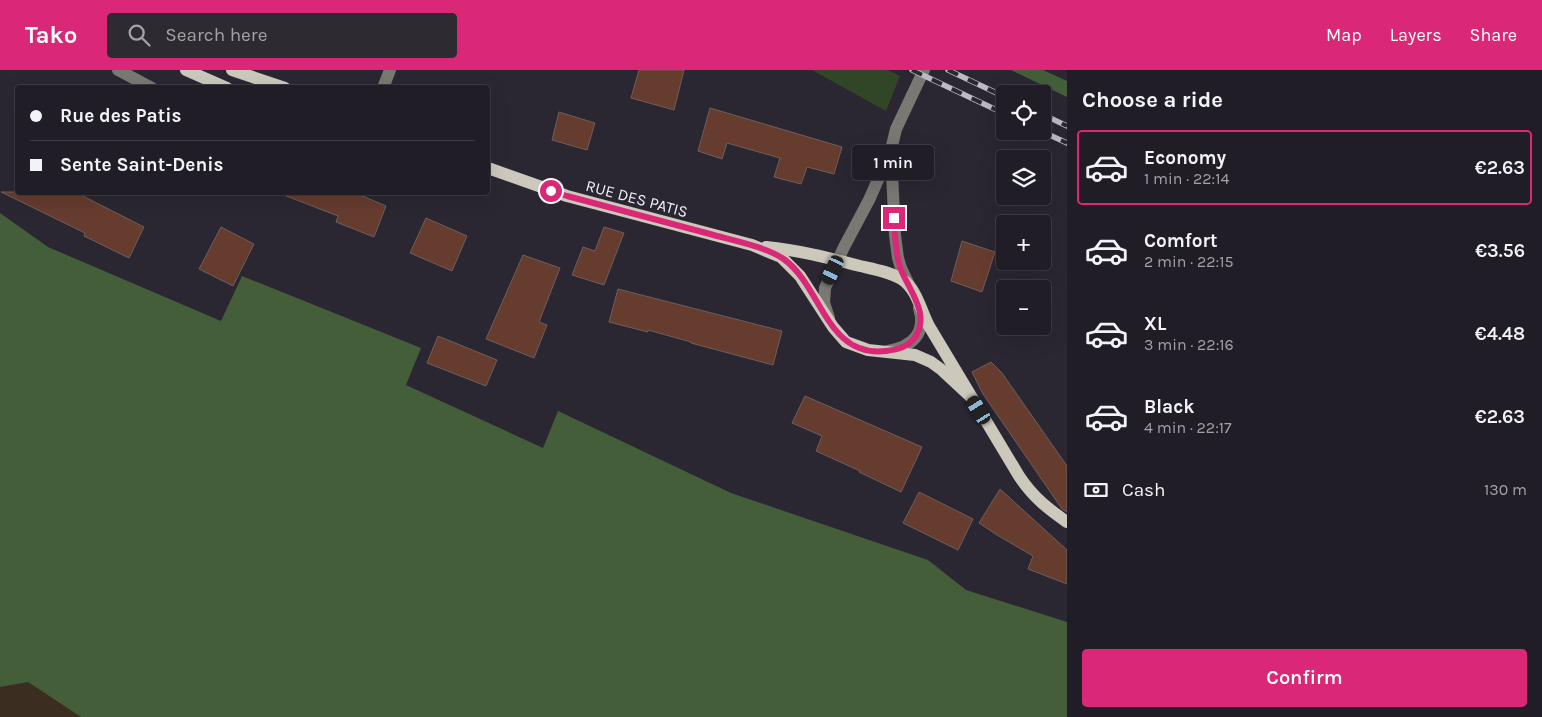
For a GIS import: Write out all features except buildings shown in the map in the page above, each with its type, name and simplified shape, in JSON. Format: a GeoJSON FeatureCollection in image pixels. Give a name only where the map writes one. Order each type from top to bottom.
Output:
{"type":"FeatureCollection","features":[{"type":"Feature","properties":{"kind":"main road"},"geometry":{"type":"LineString","coordinates":[[186,70],[220,85]]}},
{"type":"Feature","properties":{"kind":"main road"},"geometry":{"type":"LineString","coordinates":[[232,70],[276,85]]}},
{"type":"Feature","properties":{"kind":"main road","name":"RUE DES PATIS"},"geometry":{"type":"LineString","coordinates":[[490,169],[567,196],[752,245],[781,257],[792,266],[805,282],[833,327],[846,342],[868,350],[915,355],[931,362],[942,370],[970,396]]}},
{"type":"Feature","properties":{"kind":"main road","name":"RUE DES PATIS"},"geometry":{"type":"LineString","coordinates":[[752,245],[786,249],[838,260],[896,277],[907,284],[970,396],[1030,492],[1044,506],[1067,522]]}},
{"type":"Feature","properties":{"kind":"street"},"geometry":{"type":"LineString","coordinates":[[118,70],[142,85]]}},
{"type":"Feature","properties":{"kind":"street"},"geometry":{"type":"LineString","coordinates":[[383,85],[390,70]]}},
{"type":"Feature","properties":{"kind":"street"},"geometry":{"type":"LineString","coordinates":[[833,327],[824,303],[824,295],[829,279],[869,200],[891,150],[896,128],[924,70]]}},
{"type":"Feature","properties":{"kind":"street"},"geometry":{"type":"LineString","coordinates":[[883,351],[907,346],[917,334],[921,321],[914,295],[898,258],[895,235],[891,150]]}},
{"type":"Feature","properties":{"kind":"shaded area"},"geometry":{"type":"Polygon","coordinates":[[[28,682],[81,717],[0,717],[0,687],[28,682]]]}},
{"type":"Feature","properties":{"kind":"green space"},"geometry":{"type":"Polygon","coordinates":[[[812,70],[888,70],[900,76],[886,111],[812,70]]]}},
{"type":"Feature","properties":{"kind":"green space"},"geometry":{"type":"Polygon","coordinates":[[[1011,70],[1043,70],[1067,81],[1067,97],[1051,89],[1051,85],[1042,85],[1011,70]]]}},
{"type":"Feature","properties":{"kind":"green space"},"geometry":{"type":"Polygon","coordinates":[[[0,213],[48,247],[221,321],[242,276],[421,348],[406,385],[543,448],[558,411],[731,493],[928,560],[966,590],[1067,622],[1067,717],[81,717],[28,682],[0,687],[0,213]]]}},
{"type":"Feature","properties":{"kind":"railway"},"geometry":{"type":"LineString","coordinates":[[912,70],[996,110]]}},
{"type":"Feature","properties":{"kind":"railway"},"geometry":{"type":"LineString","coordinates":[[948,70],[996,93]]}},
{"type":"Feature","properties":{"kind":"railway"},"geometry":{"type":"LineString","coordinates":[[1051,118],[1067,126]]}},
{"type":"Feature","properties":{"kind":"railway"},"geometry":{"type":"LineString","coordinates":[[1051,136],[1067,143]]}},
{"type":"Feature","properties":{"kind":"route"},"geometry":{"type":"LineString","coordinates":[[551,191],[752,245],[781,257],[787,261],[809,288],[838,334],[846,342],[868,350],[883,351],[907,346],[917,334],[921,321],[916,298],[898,258],[894,218]]}}]}
